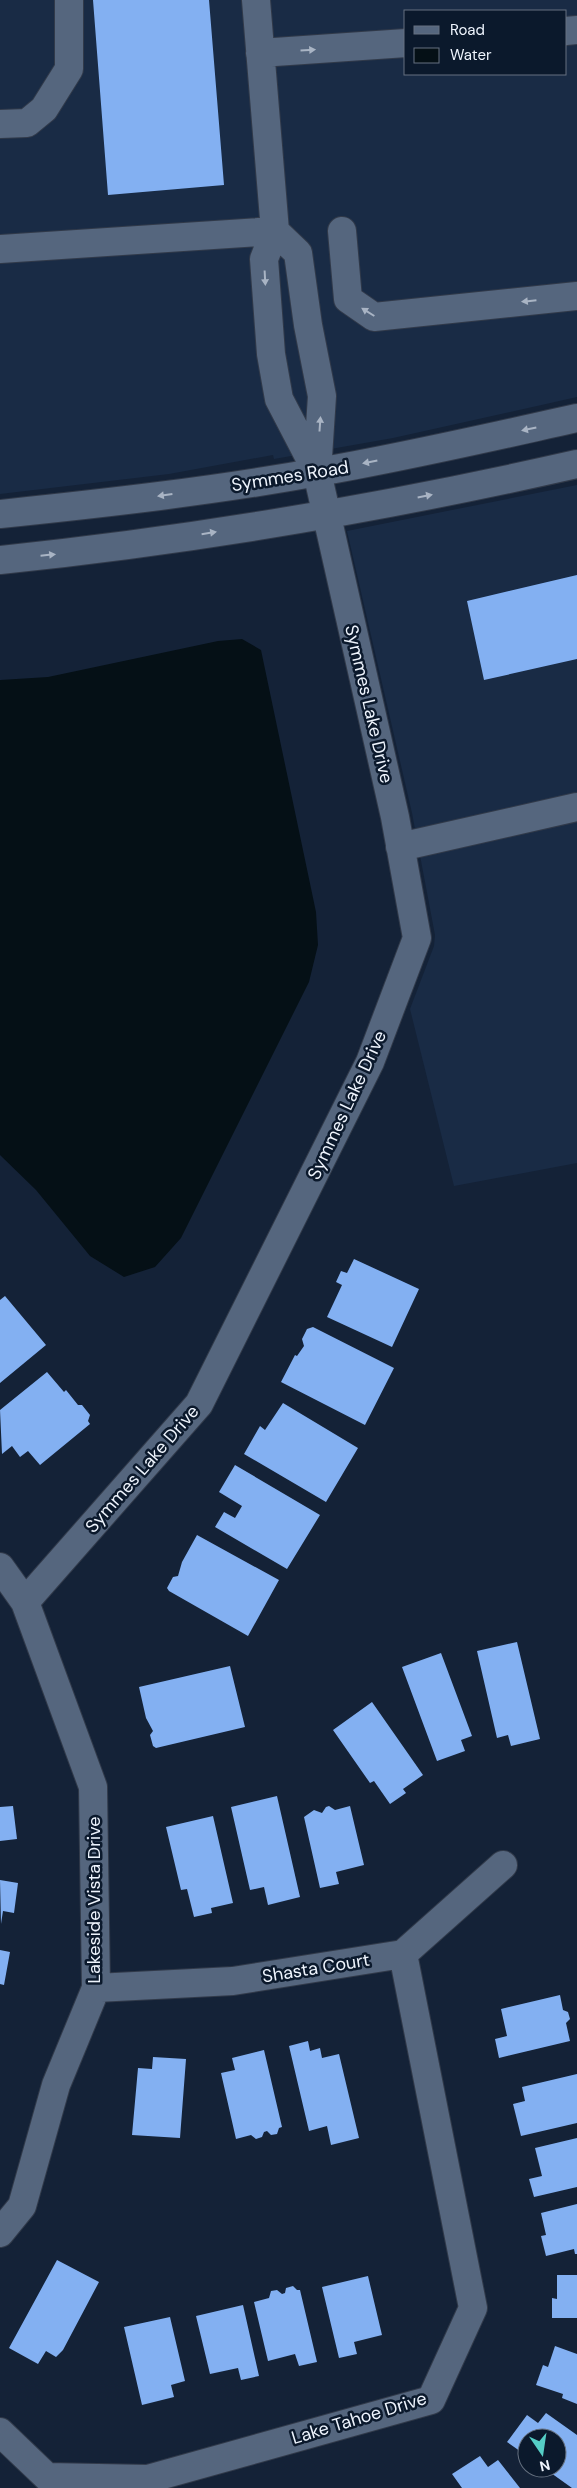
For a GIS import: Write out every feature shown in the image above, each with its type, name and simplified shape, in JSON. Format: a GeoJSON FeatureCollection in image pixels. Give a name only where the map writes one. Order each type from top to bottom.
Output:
{"type":"FeatureCollection","features":[{"type":"Feature","properties":{"kind":"street"},"geometry":{"type":"LineString","coordinates":[[0,124],[27,123],[44,108],[69,69],[69,0]]}},
{"type":"Feature","properties":{"kind":"street"},"geometry":{"type":"LineString","coordinates":[[256,0],[275,231],[264,259],[273,363],[279,399],[317,472]]}},
{"type":"Feature","properties":{"kind":"street"},"geometry":{"type":"LineString","coordinates":[[260,54],[404,42]]}},
{"type":"Feature","properties":{"kind":"street"},"geometry":{"type":"LineString","coordinates":[[0,249],[275,231],[298,253],[308,325],[322,396],[317,472]]}},
{"type":"Feature","properties":{"kind":"street"},"geometry":{"type":"LineString","coordinates":[[342,231],[348,299],[374,317],[577,296]]}},
{"type":"Feature","properties":{"kind":"street","name":"Symmes Road"},"geometry":{"type":"LineString","coordinates":[[0,514],[122,501],[317,472],[577,418]]}},
{"type":"Feature","properties":{"kind":"street"},"geometry":{"type":"LineString","coordinates":[[0,560],[181,537],[325,514],[497,482],[577,464]]}},
{"type":"Feature","properties":{"kind":"street","name":"Symmes Lake Drive"},"geometry":{"type":"LineString","coordinates":[[25,1602],[199,1404],[370,1062],[417,938],[400,847],[317,472]]}},
{"type":"Feature","properties":{"kind":"street"},"geometry":{"type":"LineString","coordinates":[[400,847],[577,807]]}},
{"type":"Feature","properties":{"kind":"street","name":"Lakeside Vista Drive"},"geometry":{"type":"LineString","coordinates":[[0,1567],[25,1602],[93,1787],[96,1988],[56,2085],[22,2206],[0,2233]]}},
{"type":"Feature","properties":{"kind":"street"},"geometry":{"type":"LineString","coordinates":[[403,1954],[503,1865]]}},
{"type":"Feature","properties":{"kind":"street","name":"Shasta Court"},"geometry":{"type":"LineString","coordinates":[[96,1988],[233,1981],[403,1954]]}},
{"type":"Feature","properties":{"kind":"street","name":"Lake Tahoe Drive"},"geometry":{"type":"LineString","coordinates":[[0,2432],[47,2477],[148,2479],[431,2400],[473,2308],[403,1954]]}},
{"type":"Feature","properties":{"kind":"shaded area"},"geometry":{"type":"Polygon","coordinates":[[[0,0],[577,0],[577,397],[393,438],[274,459],[273,455],[169,474],[0,494],[0,0]]]}},
{"type":"Feature","properties":{"kind":"shaded area"},"geometry":{"type":"Polygon","coordinates":[[[577,485],[577,1163],[454,1186],[410,1009],[434,946],[435,935],[412,813],[347,531],[577,485]]]}},
{"type":"Feature","properties":{"kind":"water"},"geometry":{"type":"Polygon","coordinates":[[[242,639],[261,650],[316,912],[318,945],[309,982],[181,1238],[155,1267],[124,1277],[90,1256],[36,1190],[0,1155],[0,680],[48,677],[218,641],[242,639]]]}},
{"type":"Feature","properties":{"kind":"building"},"geometry":{"type":"Polygon","coordinates":[[[93,0],[209,0],[224,185],[108,195],[93,0]]]}},
{"type":"Feature","properties":{"kind":"building"},"geometry":{"type":"Polygon","coordinates":[[[577,575],[577,659],[484,680],[467,601],[577,575]]]}},
{"type":"Feature","properties":{"kind":"building"},"geometry":{"type":"Polygon","coordinates":[[[354,1259],[419,1289],[392,1347],[327,1317],[342,1285],[336,1282],[341,1271],[347,1273],[354,1259]]]}},
{"type":"Feature","properties":{"kind":"building"},"geometry":{"type":"Polygon","coordinates":[[[5,1296],[46,1345],[0,1383],[0,1300],[5,1296]]]}},
{"type":"Feature","properties":{"kind":"building"},"geometry":{"type":"Polygon","coordinates":[[[313,1327],[394,1368],[365,1425],[281,1382],[295,1355],[297,1356],[304,1346],[302,1339],[307,1329],[313,1327]]]}},
{"type":"Feature","properties":{"kind":"building"},"geometry":{"type":"Polygon","coordinates":[[[47,1372],[64,1392],[66,1390],[78,1405],[82,1405],[90,1415],[88,1421],[90,1424],[40,1465],[28,1451],[20,1457],[12,1446],[2,1454],[0,1410],[47,1372]]]}},
{"type":"Feature","properties":{"kind":"building"},"geometry":{"type":"Polygon","coordinates":[[[283,1403],[358,1448],[326,1502],[244,1454],[260,1426],[265,1430],[283,1403]]]}},
{"type":"Feature","properties":{"kind":"building"},"geometry":{"type":"Polygon","coordinates":[[[235,1465],[320,1515],[287,1569],[215,1527],[224,1512],[235,1518],[242,1506],[219,1492],[235,1465]]]}},
{"type":"Feature","properties":{"kind":"building"},"geometry":{"type":"Polygon","coordinates":[[[197,1535],[279,1580],[248,1636],[169,1591],[167,1588],[173,1577],[178,1576],[182,1562],[197,1535]]]}},
{"type":"Feature","properties":{"kind":"building"},"geometry":{"type":"Polygon","coordinates":[[[517,1642],[540,1739],[511,1746],[508,1735],[497,1738],[477,1651],[517,1642]]]}},
{"type":"Feature","properties":{"kind":"building"},"geometry":{"type":"Polygon","coordinates":[[[441,1653],[472,1736],[461,1740],[465,1751],[437,1761],[402,1667],[441,1653]]]}},
{"type":"Feature","properties":{"kind":"building"},"geometry":{"type":"Polygon","coordinates":[[[230,1666],[245,1727],[156,1748],[153,1746],[150,1735],[153,1731],[146,1718],[139,1687],[230,1666]]]}},
{"type":"Feature","properties":{"kind":"building"},"geometry":{"type":"Polygon","coordinates":[[[372,1702],[423,1775],[403,1789],[406,1793],[390,1804],[374,1781],[370,1783],[333,1730],[372,1702]]]}},
{"type":"Feature","properties":{"kind":"building"},"geometry":{"type":"Polygon","coordinates":[[[277,1796],[300,1897],[268,1905],[264,1887],[250,1890],[231,1807],[277,1796]]]}},
{"type":"Feature","properties":{"kind":"building"},"geometry":{"type":"Polygon","coordinates":[[[13,1806],[17,1839],[0,1841],[0,1807],[13,1806]]]}},
{"type":"Feature","properties":{"kind":"building"},"geometry":{"type":"Polygon","coordinates":[[[329,1806],[335,1810],[350,1806],[364,1865],[336,1872],[339,1884],[320,1888],[304,1817],[314,1810],[322,1813],[329,1806]]]}},
{"type":"Feature","properties":{"kind":"building"},"geometry":{"type":"Polygon","coordinates":[[[213,1816],[233,1903],[211,1908],[212,1913],[194,1917],[187,1889],[181,1890],[166,1827],[213,1816]]]}},
{"type":"Feature","properties":{"kind":"building"},"geometry":{"type":"Polygon","coordinates":[[[0,1880],[18,1883],[14,1913],[3,1911],[1,1924],[0,1880]]]}},
{"type":"Feature","properties":{"kind":"building"},"geometry":{"type":"Polygon","coordinates":[[[0,1950],[10,1952],[4,1985],[0,1984],[0,1950]]]}},
{"type":"Feature","properties":{"kind":"building"},"geometry":{"type":"Polygon","coordinates":[[[560,1995],[563,2010],[568,2012],[570,2019],[566,2023],[570,2041],[499,2058],[495,2039],[507,2036],[501,2009],[560,1995]]]}},
{"type":"Feature","properties":{"kind":"building"},"geometry":{"type":"Polygon","coordinates":[[[308,2041],[310,2051],[320,2048],[322,2058],[339,2054],[359,2138],[331,2145],[327,2126],[309,2131],[289,2046],[308,2041]]]}},
{"type":"Feature","properties":{"kind":"building"},"geometry":{"type":"Polygon","coordinates":[[[264,2050],[282,2127],[279,2128],[277,2134],[271,2135],[267,2131],[264,2132],[262,2137],[256,2139],[251,2135],[236,2139],[221,2073],[235,2070],[232,2058],[264,2050]]]}},
{"type":"Feature","properties":{"kind":"building"},"geometry":{"type":"Polygon","coordinates":[[[153,2057],[186,2059],[180,2138],[132,2135],[138,2068],[152,2069],[153,2057]]]}},
{"type":"Feature","properties":{"kind":"building"},"geometry":{"type":"Polygon","coordinates":[[[577,2074],[577,2123],[521,2136],[513,2104],[525,2101],[522,2087],[577,2074]]]}},
{"type":"Feature","properties":{"kind":"building"},"geometry":{"type":"Polygon","coordinates":[[[577,2138],[577,2187],[534,2197],[529,2179],[542,2176],[535,2148],[577,2138]]]}},
{"type":"Feature","properties":{"kind":"building"},"geometry":{"type":"Polygon","coordinates":[[[577,2204],[577,2254],[575,2254],[574,2249],[546,2256],[541,2236],[546,2235],[541,2213],[577,2204]]]}},
{"type":"Feature","properties":{"kind":"building"},"geometry":{"type":"Polygon","coordinates":[[[57,2260],[99,2282],[63,2350],[56,2357],[46,2351],[38,2364],[9,2348],[57,2260]]]}},
{"type":"Feature","properties":{"kind":"building"},"geometry":{"type":"Polygon","coordinates":[[[557,2275],[577,2275],[577,2318],[552,2318],[552,2298],[557,2299],[557,2275]]]}},
{"type":"Feature","properties":{"kind":"building"},"geometry":{"type":"Polygon","coordinates":[[[368,2276],[382,2335],[354,2342],[357,2354],[339,2358],[322,2287],[368,2276]]]}},
{"type":"Feature","properties":{"kind":"building"},"geometry":{"type":"Polygon","coordinates":[[[293,2286],[300,2290],[317,2362],[299,2366],[295,2354],[268,2361],[254,2302],[269,2298],[271,2291],[277,2290],[282,2294],[285,2293],[286,2288],[293,2286]]]}},
{"type":"Feature","properties":{"kind":"building"},"geometry":{"type":"Polygon","coordinates":[[[243,2305],[259,2376],[241,2380],[238,2368],[210,2374],[196,2316],[243,2305]]]}},
{"type":"Feature","properties":{"kind":"building"},"geometry":{"type":"Polygon","coordinates":[[[170,2317],[185,2381],[171,2385],[174,2397],[142,2405],[124,2327],[170,2317]]]}},
{"type":"Feature","properties":{"kind":"building"},"geometry":{"type":"Polygon","coordinates":[[[555,2346],[577,2354],[577,2404],[562,2398],[563,2394],[536,2385],[543,2365],[548,2367],[555,2346]]]}},
{"type":"Feature","properties":{"kind":"building"},"geometry":{"type":"Polygon","coordinates":[[[546,2413],[577,2435],[577,2488],[572,2488],[558,2478],[567,2478],[567,2428],[517,2428],[527,2415],[538,2423],[546,2413]]]}},
{"type":"Feature","properties":{"kind":"building"},"geometry":{"type":"Polygon","coordinates":[[[517,2428],[517,2449],[507,2442],[517,2428]]]}},
{"type":"Feature","properties":{"kind":"building"},"geometry":{"type":"Polygon","coordinates":[[[480,2456],[488,2467],[498,2460],[520,2488],[462,2488],[452,2474],[480,2456]]]}}]}
